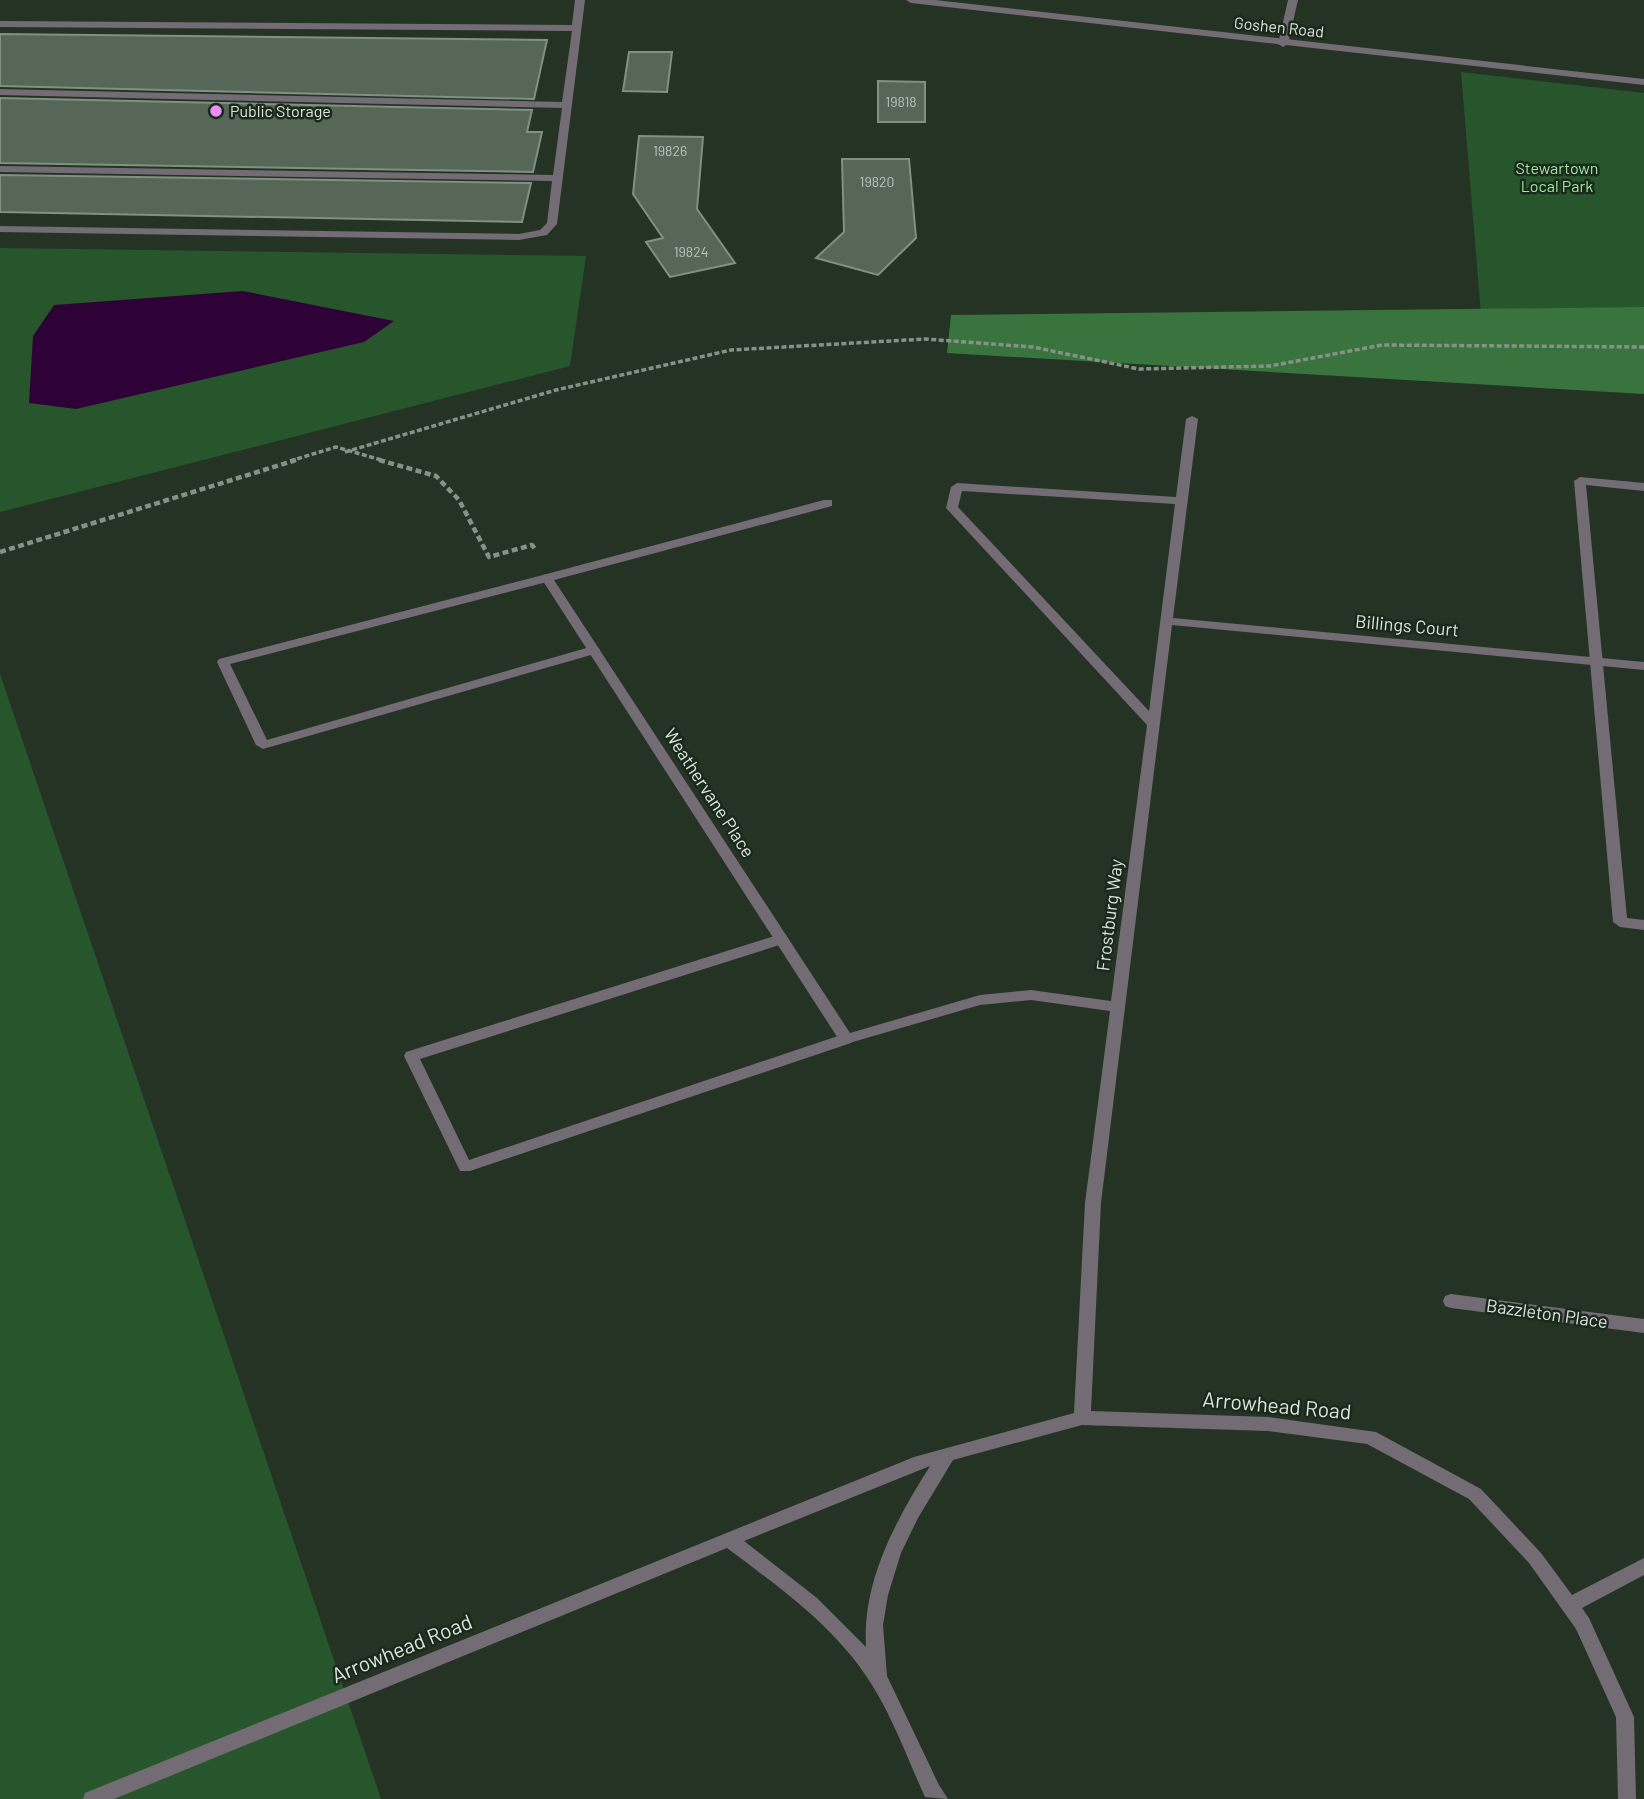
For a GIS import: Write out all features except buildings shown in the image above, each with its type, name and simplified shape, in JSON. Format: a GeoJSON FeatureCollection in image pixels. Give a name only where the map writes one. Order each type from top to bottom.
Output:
{"type":"FeatureCollection","features":[{"type":"Feature","properties":{"kind":"street"},"geometry":{"type":"LineString","coordinates":[[0,229],[519,237],[543,233],[552,224],[580,0]]}},
{"type":"Feature","properties":{"kind":"street","name":"Goshen Road"},"geometry":{"type":"LineString","coordinates":[[911,0],[1283,44],[1644,82]]}},
{"type":"Feature","properties":{"kind":"street"},"geometry":{"type":"LineString","coordinates":[[1283,44],[1293,0]]}},
{"type":"Feature","properties":{"kind":"street"},"geometry":{"type":"LineString","coordinates":[[0,24],[577,28]]}},
{"type":"Feature","properties":{"kind":"street"},"geometry":{"type":"LineString","coordinates":[[0,92],[568,105]]}},
{"type":"Feature","properties":{"kind":"street"},"geometry":{"type":"LineString","coordinates":[[0,169],[558,178]]}},
{"type":"Feature","properties":{"kind":"street","name":"Frostburg Way"},"geometry":{"type":"LineString","coordinates":[[1083,1418],[1093,1203],[1192,419]]}},
{"type":"Feature","properties":{"kind":"street"},"geometry":{"type":"LineString","coordinates":[[1644,487],[1580,481],[1594,661],[1620,922],[1644,925]]}},
{"type":"Feature","properties":{"kind":"street"},"geometry":{"type":"LineString","coordinates":[[1153,724],[951,509],[957,487],[1182,501]]}},
{"type":"Feature","properties":{"kind":"street"},"geometry":{"type":"LineString","coordinates":[[594,650],[263,745],[223,662],[828,503]]}},
{"type":"Feature","properties":{"kind":"street","name":"Weathervane Place"},"geometry":{"type":"LineString","coordinates":[[551,577],[594,650],[846,1039]]}},
{"type":"Feature","properties":{"kind":"street","name":"Billings Court"},"geometry":{"type":"LineString","coordinates":[[1167,621],[1644,666]]}},
{"type":"Feature","properties":{"kind":"street"},"geometry":{"type":"LineString","coordinates":[[781,939],[411,1056],[465,1167],[846,1039],[980,1000],[1031,995],[1118,1007]]}},
{"type":"Feature","properties":{"kind":"street","name":"Bazzleton Place"},"geometry":{"type":"LineString","coordinates":[[1451,1301],[1644,1326]]}},
{"type":"Feature","properties":{"kind":"street","name":"Arrowhead Road"},"geometry":{"type":"LineString","coordinates":[[92,1799],[920,1462],[1083,1418],[1268,1424],[1370,1437],[1475,1494],[1535,1558],[1583,1624],[1625,1717],[1627,1799]]}},
{"type":"Feature","properties":{"kind":"street"},"geometry":{"type":"LineString","coordinates":[[878,1678],[874,1621],[883,1570],[909,1514],[947,1455]]}},
{"type":"Feature","properties":{"kind":"street"},"geometry":{"type":"LineString","coordinates":[[729,1541],[800,1593],[849,1643],[878,1678],[932,1791],[939,1799]]}},
{"type":"Feature","properties":{"kind":"street"},"geometry":{"type":"LineString","coordinates":[[1570,1605],[1644,1566]]}},
{"type":"Feature","properties":{"kind":"path"},"geometry":{"type":"LineString","coordinates":[[345,452],[556,390],[731,350],[925,339],[1033,347],[1139,369],[1270,366],[1382,345],[1644,347]]}},
{"type":"Feature","properties":{"kind":"path"},"geometry":{"type":"LineString","coordinates":[[0,551],[336,447],[345,452],[436,477],[459,500],[489,557],[532,545],[551,577]]}},
{"type":"Feature","properties":{"kind":"green space","name":"Stewartown Local Park"},"geometry":{"type":"Polygon","coordinates":[[[1461,72],[1644,93],[1644,314],[1481,314],[1461,72]]]}},
{"type":"Feature","properties":{"kind":"green space"},"geometry":{"type":"Polygon","coordinates":[[[0,248],[586,256],[570,366],[0,512],[0,248]]]}},
{"type":"Feature","properties":{"kind":"green space"},"geometry":{"type":"Polygon","coordinates":[[[1644,307],[1644,394],[947,353],[951,315],[1644,307]]]}},
{"type":"Feature","properties":{"kind":"green space"},"geometry":{"type":"Polygon","coordinates":[[[0,674],[381,1799],[0,1799],[0,674]]]}},
{"type":"Feature","properties":{"kind":"shaded area"},"geometry":{"type":"Polygon","coordinates":[[[243,291],[394,321],[364,342],[76,409],[29,403],[33,336],[54,305],[243,291]]]}},
{"type":"Feature","properties":{"kind":"place","name":"Public Storage"},"geometry":{"type":"Point","coordinates":[216,111]}}]}
